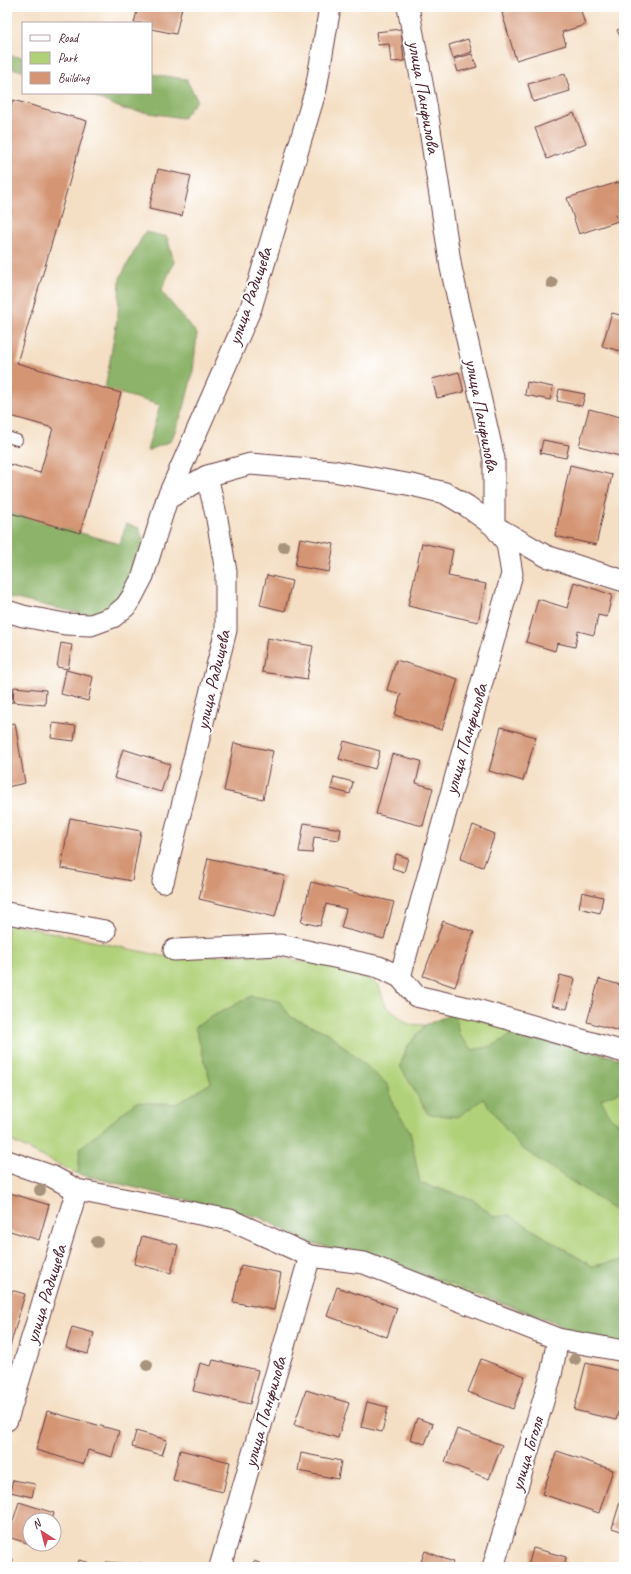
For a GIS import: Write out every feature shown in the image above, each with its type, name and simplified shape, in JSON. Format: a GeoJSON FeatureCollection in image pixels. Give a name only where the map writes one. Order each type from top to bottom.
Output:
{"type":"FeatureCollection","features":[{"type":"Feature","properties":{"kind":"street","name":"улица Радищева"},"geometry":{"type":"LineString","coordinates":[[7,611],[23,616],[65,624],[91,626],[105,621],[119,612],[132,597],[143,576],[167,499],[251,308],[316,89],[330,7]]}},
{"type":"Feature","properties":{"kind":"street","name":"улица Панфилова"},"geometry":{"type":"LineString","coordinates":[[400,977],[512,574],[507,543],[494,526],[494,459],[451,268],[427,110],[408,7]]}},
{"type":"Feature","properties":{"kind":"street"},"geometry":{"type":"LineString","coordinates":[[167,499],[207,476],[250,464],[333,470],[445,493],[467,506],[494,526],[546,556],[624,581]]}},
{"type":"Feature","properties":{"kind":"street","name":"улица Радищева"},"geometry":{"type":"LineString","coordinates":[[163,882],[226,630],[226,572],[217,519],[207,476]]}},
{"type":"Feature","properties":{"kind":"street"},"geometry":{"type":"LineString","coordinates":[[7,913],[105,931]]}},
{"type":"Feature","properties":{"kind":"street"},"geometry":{"type":"LineString","coordinates":[[174,950],[280,945],[379,966],[400,977],[416,996],[477,1010],[624,1052]]}},
{"type":"Feature","properties":{"kind":"street"},"geometry":{"type":"LineString","coordinates":[[7,1161],[51,1176],[77,1190],[230,1220],[310,1256],[364,1263],[558,1339],[624,1351]]}},
{"type":"Feature","properties":{"kind":"street","name":"улица Радищева"},"geometry":{"type":"LineString","coordinates":[[7,1420],[77,1190]]}},
{"type":"Feature","properties":{"kind":"street","name":"улица Панфилова"},"geometry":{"type":"LineString","coordinates":[[220,1567],[310,1256]]}},
{"type":"Feature","properties":{"kind":"street","name":"улица Гоголя"},"geometry":{"type":"LineString","coordinates":[[493,1567],[550,1375],[558,1339]]}},
{"type":"Feature","properties":{"kind":"green space"},"geometry":{"type":"Polygon","coordinates":[[[10,56],[22,57],[22,71],[10,68],[7,62],[10,56]]]}},
{"type":"Feature","properties":{"kind":"green space"},"geometry":{"type":"Polygon","coordinates":[[[152,74],[186,79],[197,100],[183,118],[123,109],[88,94],[152,94],[152,74]]]}},
{"type":"Feature","properties":{"kind":"green space"},"geometry":{"type":"Polygon","coordinates":[[[145,232],[167,237],[174,262],[161,291],[197,334],[193,371],[184,408],[171,441],[147,451],[160,405],[105,389],[118,314],[120,278],[145,232]]]}},
{"type":"Feature","properties":{"kind":"green space"},"geometry":{"type":"Polygon","coordinates":[[[7,512],[120,544],[126,524],[139,528],[144,542],[138,569],[123,600],[92,616],[7,597],[7,512]]]}},
{"type":"Feature","properties":{"kind":"green space"},"geometry":{"type":"Polygon","coordinates":[[[7,923],[163,956],[258,955],[346,968],[378,984],[386,1006],[408,1024],[425,1025],[455,1013],[624,1060],[624,1344],[574,1333],[555,1322],[442,1285],[398,1264],[308,1242],[259,1217],[78,1174],[7,1139],[7,923]]]}},
{"type":"Feature","properties":{"kind":"green space"},"geometry":{"type":"Polygon","coordinates":[[[252,996],[279,1001],[291,1017],[328,1033],[388,1085],[393,1105],[410,1131],[420,1183],[472,1199],[495,1217],[509,1215],[592,1266],[624,1260],[624,1344],[574,1333],[555,1322],[391,1262],[308,1242],[259,1217],[78,1174],[80,1148],[136,1102],[176,1104],[211,1083],[195,1027],[252,996]]]}},
{"type":"Feature","properties":{"kind":"green space"},"geometry":{"type":"Polygon","coordinates":[[[455,1013],[459,1035],[473,1050],[492,1046],[518,1031],[624,1060],[624,1094],[619,1092],[601,1099],[610,1117],[624,1128],[624,1211],[610,1207],[520,1147],[483,1099],[458,1117],[428,1114],[400,1066],[407,1047],[425,1025],[455,1013]]]}},
{"type":"Feature","properties":{"kind":"building"},"geometry":{"type":"Polygon","coordinates":[[[138,7],[182,7],[176,34],[152,29],[152,22],[134,22],[138,7]]]}},
{"type":"Feature","properties":{"kind":"building"},"geometry":{"type":"Polygon","coordinates":[[[523,7],[580,7],[585,25],[562,32],[566,45],[516,60],[502,13],[523,7]]]}},
{"type":"Feature","properties":{"kind":"building"},"geometry":{"type":"Polygon","coordinates":[[[619,7],[624,7],[624,19],[619,7]]]}},
{"type":"Feature","properties":{"kind":"building"},"geometry":{"type":"Polygon","coordinates":[[[624,27],[624,42],[623,43],[617,30],[624,27]]]}},
{"type":"Feature","properties":{"kind":"building"},"geometry":{"type":"Polygon","coordinates":[[[401,29],[404,61],[391,62],[389,44],[378,45],[376,32],[401,29]]]}},
{"type":"Feature","properties":{"kind":"building"},"geometry":{"type":"Polygon","coordinates":[[[468,39],[472,52],[453,58],[449,45],[468,39]]]}},
{"type":"Feature","properties":{"kind":"building"},"geometry":{"type":"Polygon","coordinates":[[[472,54],[477,67],[458,72],[454,59],[472,54]]]}},
{"type":"Feature","properties":{"kind":"building"},"geometry":{"type":"Polygon","coordinates":[[[565,74],[570,91],[533,102],[528,84],[565,74]]]}},
{"type":"Feature","properties":{"kind":"building"},"geometry":{"type":"Polygon","coordinates":[[[13,100],[87,121],[17,363],[121,393],[80,533],[7,512],[7,471],[9,464],[40,473],[53,428],[7,415],[7,342],[11,328],[7,327],[7,121],[13,100]]]}},
{"type":"Feature","properties":{"kind":"building"},"geometry":{"type":"Polygon","coordinates":[[[574,113],[586,143],[547,159],[535,128],[574,113]]]}},
{"type":"Feature","properties":{"kind":"building"},"geometry":{"type":"Polygon","coordinates":[[[158,169],[191,176],[182,216],[149,209],[158,169]]]}},
{"type":"Feature","properties":{"kind":"building"},"geometry":{"type":"Polygon","coordinates":[[[619,182],[624,197],[624,211],[616,214],[618,221],[579,234],[567,198],[619,182]]]}},
{"type":"Feature","properties":{"kind":"building"},"geometry":{"type":"Polygon","coordinates":[[[612,313],[624,316],[624,352],[602,346],[612,313]]]}},
{"type":"Feature","properties":{"kind":"building"},"geometry":{"type":"Polygon","coordinates":[[[459,372],[464,392],[437,398],[432,379],[459,372]]]}},
{"type":"Feature","properties":{"kind":"building"},"geometry":{"type":"Polygon","coordinates":[[[527,382],[553,387],[550,400],[525,395],[527,382]]]}},
{"type":"Feature","properties":{"kind":"building"},"geometry":{"type":"Polygon","coordinates":[[[559,389],[585,394],[582,406],[557,401],[559,389]]]}},
{"type":"Feature","properties":{"kind":"building"},"geometry":{"type":"Polygon","coordinates":[[[589,409],[624,418],[624,457],[579,446],[589,409]]]}},
{"type":"Feature","properties":{"kind":"building"},"geometry":{"type":"Polygon","coordinates":[[[543,440],[569,445],[566,458],[540,453],[543,440]]]}},
{"type":"Feature","properties":{"kind":"building"},"geometry":{"type":"Polygon","coordinates":[[[570,465],[612,475],[596,545],[555,536],[570,465]]]}},
{"type":"Feature","properties":{"kind":"building"},"geometry":{"type":"Polygon","coordinates":[[[300,538],[334,544],[329,572],[295,566],[300,538]]]}},
{"type":"Feature","properties":{"kind":"building"},"geometry":{"type":"Polygon","coordinates":[[[422,543],[453,550],[448,576],[486,584],[478,622],[408,606],[422,543]]]}},
{"type":"Feature","properties":{"kind":"building"},"geometry":{"type":"Polygon","coordinates":[[[267,575],[292,581],[285,611],[260,605],[267,575]]]}},
{"type":"Feature","properties":{"kind":"building"},"geometry":{"type":"Polygon","coordinates":[[[574,582],[612,595],[607,617],[598,615],[594,635],[578,631],[575,647],[557,643],[555,651],[526,642],[538,599],[567,608],[574,582]]]}},
{"type":"Feature","properties":{"kind":"building"},"geometry":{"type":"Polygon","coordinates":[[[267,638],[313,646],[307,679],[262,672],[267,638]]]}},
{"type":"Feature","properties":{"kind":"building"},"geometry":{"type":"Polygon","coordinates":[[[61,643],[72,645],[68,669],[57,667],[61,643]]]}},
{"type":"Feature","properties":{"kind":"building"},"geometry":{"type":"Polygon","coordinates":[[[396,660],[458,679],[442,730],[395,715],[401,694],[387,690],[396,660]]]}},
{"type":"Feature","properties":{"kind":"building"},"geometry":{"type":"Polygon","coordinates":[[[66,670],[93,677],[88,701],[61,694],[66,670]]]}},
{"type":"Feature","properties":{"kind":"building"},"geometry":{"type":"Polygon","coordinates":[[[12,687],[13,702],[7,703],[7,688],[12,687]]]}},
{"type":"Feature","properties":{"kind":"building"},"geometry":{"type":"Polygon","coordinates":[[[14,687],[46,690],[45,705],[13,702],[14,687]]]}},
{"type":"Feature","properties":{"kind":"building"},"geometry":{"type":"Polygon","coordinates":[[[15,723],[25,783],[7,787],[7,724],[15,723]]]}},
{"type":"Feature","properties":{"kind":"building"},"geometry":{"type":"Polygon","coordinates":[[[53,723],[76,726],[74,741],[51,738],[53,723]]]}},
{"type":"Feature","properties":{"kind":"building"},"geometry":{"type":"Polygon","coordinates":[[[501,727],[536,737],[523,781],[489,771],[501,727]]]}},
{"type":"Feature","properties":{"kind":"building"},"geometry":{"type":"Polygon","coordinates":[[[344,741],[380,751],[375,769],[339,759],[344,741]]]}},
{"type":"Feature","properties":{"kind":"building"},"geometry":{"type":"Polygon","coordinates":[[[234,743],[273,751],[263,799],[224,791],[234,743]]]}},
{"type":"Feature","properties":{"kind":"building"},"geometry":{"type":"Polygon","coordinates":[[[123,749],[170,764],[161,792],[114,778],[123,749]]]}},
{"type":"Feature","properties":{"kind":"building"},"geometry":{"type":"Polygon","coordinates":[[[392,754],[421,761],[416,783],[433,788],[423,826],[376,814],[392,754]]]}},
{"type":"Feature","properties":{"kind":"building"},"geometry":{"type":"Polygon","coordinates":[[[334,777],[353,782],[350,794],[331,789],[334,777]]]}},
{"type":"Feature","properties":{"kind":"building"},"geometry":{"type":"Polygon","coordinates":[[[70,818],[141,831],[132,881],[61,868],[70,818]]]}},
{"type":"Feature","properties":{"kind":"building"},"geometry":{"type":"Polygon","coordinates":[[[304,823],[341,829],[339,840],[314,837],[312,853],[299,852],[304,823]]]}},
{"type":"Feature","properties":{"kind":"building"},"geometry":{"type":"Polygon","coordinates":[[[473,825],[495,834],[483,867],[460,859],[473,825]]]}},
{"type":"Feature","properties":{"kind":"building"},"geometry":{"type":"Polygon","coordinates":[[[396,854],[408,858],[404,872],[392,868],[396,854]]]}},
{"type":"Feature","properties":{"kind":"building"},"geometry":{"type":"Polygon","coordinates":[[[208,858],[285,876],[275,917],[199,899],[208,858]]]}},
{"type":"Feature","properties":{"kind":"building"},"geometry":{"type":"Polygon","coordinates":[[[311,882],[394,902],[384,939],[341,928],[346,909],[326,904],[320,926],[301,922],[311,882]]]}},
{"type":"Feature","properties":{"kind":"building"},"geometry":{"type":"Polygon","coordinates":[[[624,885],[624,896],[621,895],[624,885]]]}},
{"type":"Feature","properties":{"kind":"building"},"geometry":{"type":"Polygon","coordinates":[[[582,892],[603,897],[600,913],[579,908],[582,892]]]}},
{"type":"Feature","properties":{"kind":"building"},"geometry":{"type":"Polygon","coordinates":[[[443,921],[474,932],[455,987],[423,976],[443,921]]]}},
{"type":"Feature","properties":{"kind":"building"},"geometry":{"type":"Polygon","coordinates":[[[560,975],[575,979],[567,1009],[552,1005],[560,975]]]}},
{"type":"Feature","properties":{"kind":"building"},"geometry":{"type":"Polygon","coordinates":[[[599,979],[624,986],[623,1032],[587,1022],[599,979]]]}},
{"type":"Feature","properties":{"kind":"building"},"geometry":{"type":"Polygon","coordinates":[[[7,1192],[49,1205],[39,1240],[7,1230],[7,1192]]]}},
{"type":"Feature","properties":{"kind":"building"},"geometry":{"type":"Polygon","coordinates":[[[142,1236],[178,1245],[171,1273],[134,1264],[142,1236]]]}},
{"type":"Feature","properties":{"kind":"building"},"geometry":{"type":"Polygon","coordinates":[[[241,1265],[281,1273],[274,1310],[233,1302],[241,1265]]]}},
{"type":"Feature","properties":{"kind":"building"},"geometry":{"type":"Polygon","coordinates":[[[337,1287],[397,1308],[387,1337],[327,1316],[337,1287]]]}},
{"type":"Feature","properties":{"kind":"building"},"geometry":{"type":"Polygon","coordinates":[[[7,1289],[25,1294],[7,1357],[7,1289]]]}},
{"type":"Feature","properties":{"kind":"building"},"geometry":{"type":"Polygon","coordinates":[[[72,1327],[94,1333],[88,1354],[66,1348],[72,1327]]]}},
{"type":"Feature","properties":{"kind":"building"},"geometry":{"type":"Polygon","coordinates":[[[481,1359],[525,1376],[513,1409],[468,1392],[481,1359]]]}},
{"type":"Feature","properties":{"kind":"building"},"geometry":{"type":"Polygon","coordinates":[[[213,1360],[258,1370],[250,1404],[193,1391],[200,1363],[211,1366],[213,1360]]]}},
{"type":"Feature","properties":{"kind":"building"},"geometry":{"type":"Polygon","coordinates":[[[586,1363],[624,1372],[624,1391],[616,1420],[574,1410],[586,1363]]]}},
{"type":"Feature","properties":{"kind":"building"},"geometry":{"type":"Polygon","coordinates":[[[306,1390],[349,1403],[338,1438],[294,1425],[306,1390]]]}},
{"type":"Feature","properties":{"kind":"building"},"geometry":{"type":"Polygon","coordinates":[[[367,1402],[388,1407],[382,1432],[361,1427],[367,1402]]]}},
{"type":"Feature","properties":{"kind":"building"},"geometry":{"type":"Polygon","coordinates":[[[47,1411],[119,1431],[112,1457],[88,1450],[84,1464],[36,1450],[47,1411]]]}},
{"type":"Feature","properties":{"kind":"building"},"geometry":{"type":"Polygon","coordinates":[[[417,1418],[433,1424],[425,1444],[410,1439],[417,1418]]]}},
{"type":"Feature","properties":{"kind":"building"},"geometry":{"type":"Polygon","coordinates":[[[457,1429],[502,1445],[489,1479],[445,1462],[457,1429]]]}},
{"type":"Feature","properties":{"kind":"building"},"geometry":{"type":"Polygon","coordinates":[[[136,1431],[167,1440],[162,1455],[132,1447],[136,1431]]]}},
{"type":"Feature","properties":{"kind":"building"},"geometry":{"type":"Polygon","coordinates":[[[180,1450],[230,1462],[223,1492],[173,1480],[180,1450]]]}},
{"type":"Feature","properties":{"kind":"building"},"geometry":{"type":"Polygon","coordinates":[[[557,1451],[613,1470],[599,1513],[542,1494],[557,1451]]]}},
{"type":"Feature","properties":{"kind":"building"},"geometry":{"type":"Polygon","coordinates":[[[301,1453],[341,1461],[338,1479],[298,1471],[301,1453]]]}},
{"type":"Feature","properties":{"kind":"building"},"geometry":{"type":"Polygon","coordinates":[[[13,1480],[35,1484],[32,1497],[10,1492],[13,1480]]]}},
{"type":"Feature","properties":{"kind":"building"},"geometry":{"type":"Polygon","coordinates":[[[19,1502],[51,1512],[22,1512],[22,1541],[8,1537],[19,1502]]]}},
{"type":"Feature","properties":{"kind":"building"},"geometry":{"type":"Polygon","coordinates":[[[620,1502],[624,1503],[624,1532],[612,1528],[620,1502]]]}},
{"type":"Feature","properties":{"kind":"building"},"geometry":{"type":"Polygon","coordinates":[[[533,1548],[566,1557],[564,1567],[528,1567],[533,1548]]]}},
{"type":"Feature","properties":{"kind":"building"},"geometry":{"type":"Polygon","coordinates":[[[425,1551],[453,1562],[451,1567],[419,1567],[425,1551]]]}},
{"type":"Feature","properties":{"kind":"building"},"geometry":{"type":"Polygon","coordinates":[[[7,1557],[13,1559],[11,1567],[7,1567],[7,1557]]]}},
{"type":"Feature","properties":{"kind":"building"},"geometry":{"type":"Polygon","coordinates":[[[79,1560],[90,1563],[89,1567],[77,1567],[79,1560]]]}},
{"type":"Feature","properties":{"kind":"building"},"geometry":{"type":"Polygon","coordinates":[[[254,1561],[269,1567],[252,1567],[254,1561]]]}},
{"type":"Feature","properties":{"kind":"building"},"geometry":{"type":"Polygon","coordinates":[[[106,1562],[131,1564],[131,1567],[106,1567],[106,1562]]]}},
{"type":"Feature","properties":{"kind":"building"},"geometry":{"type":"Polygon","coordinates":[[[142,1563],[154,1567],[141,1567],[142,1563]]]}}]}
